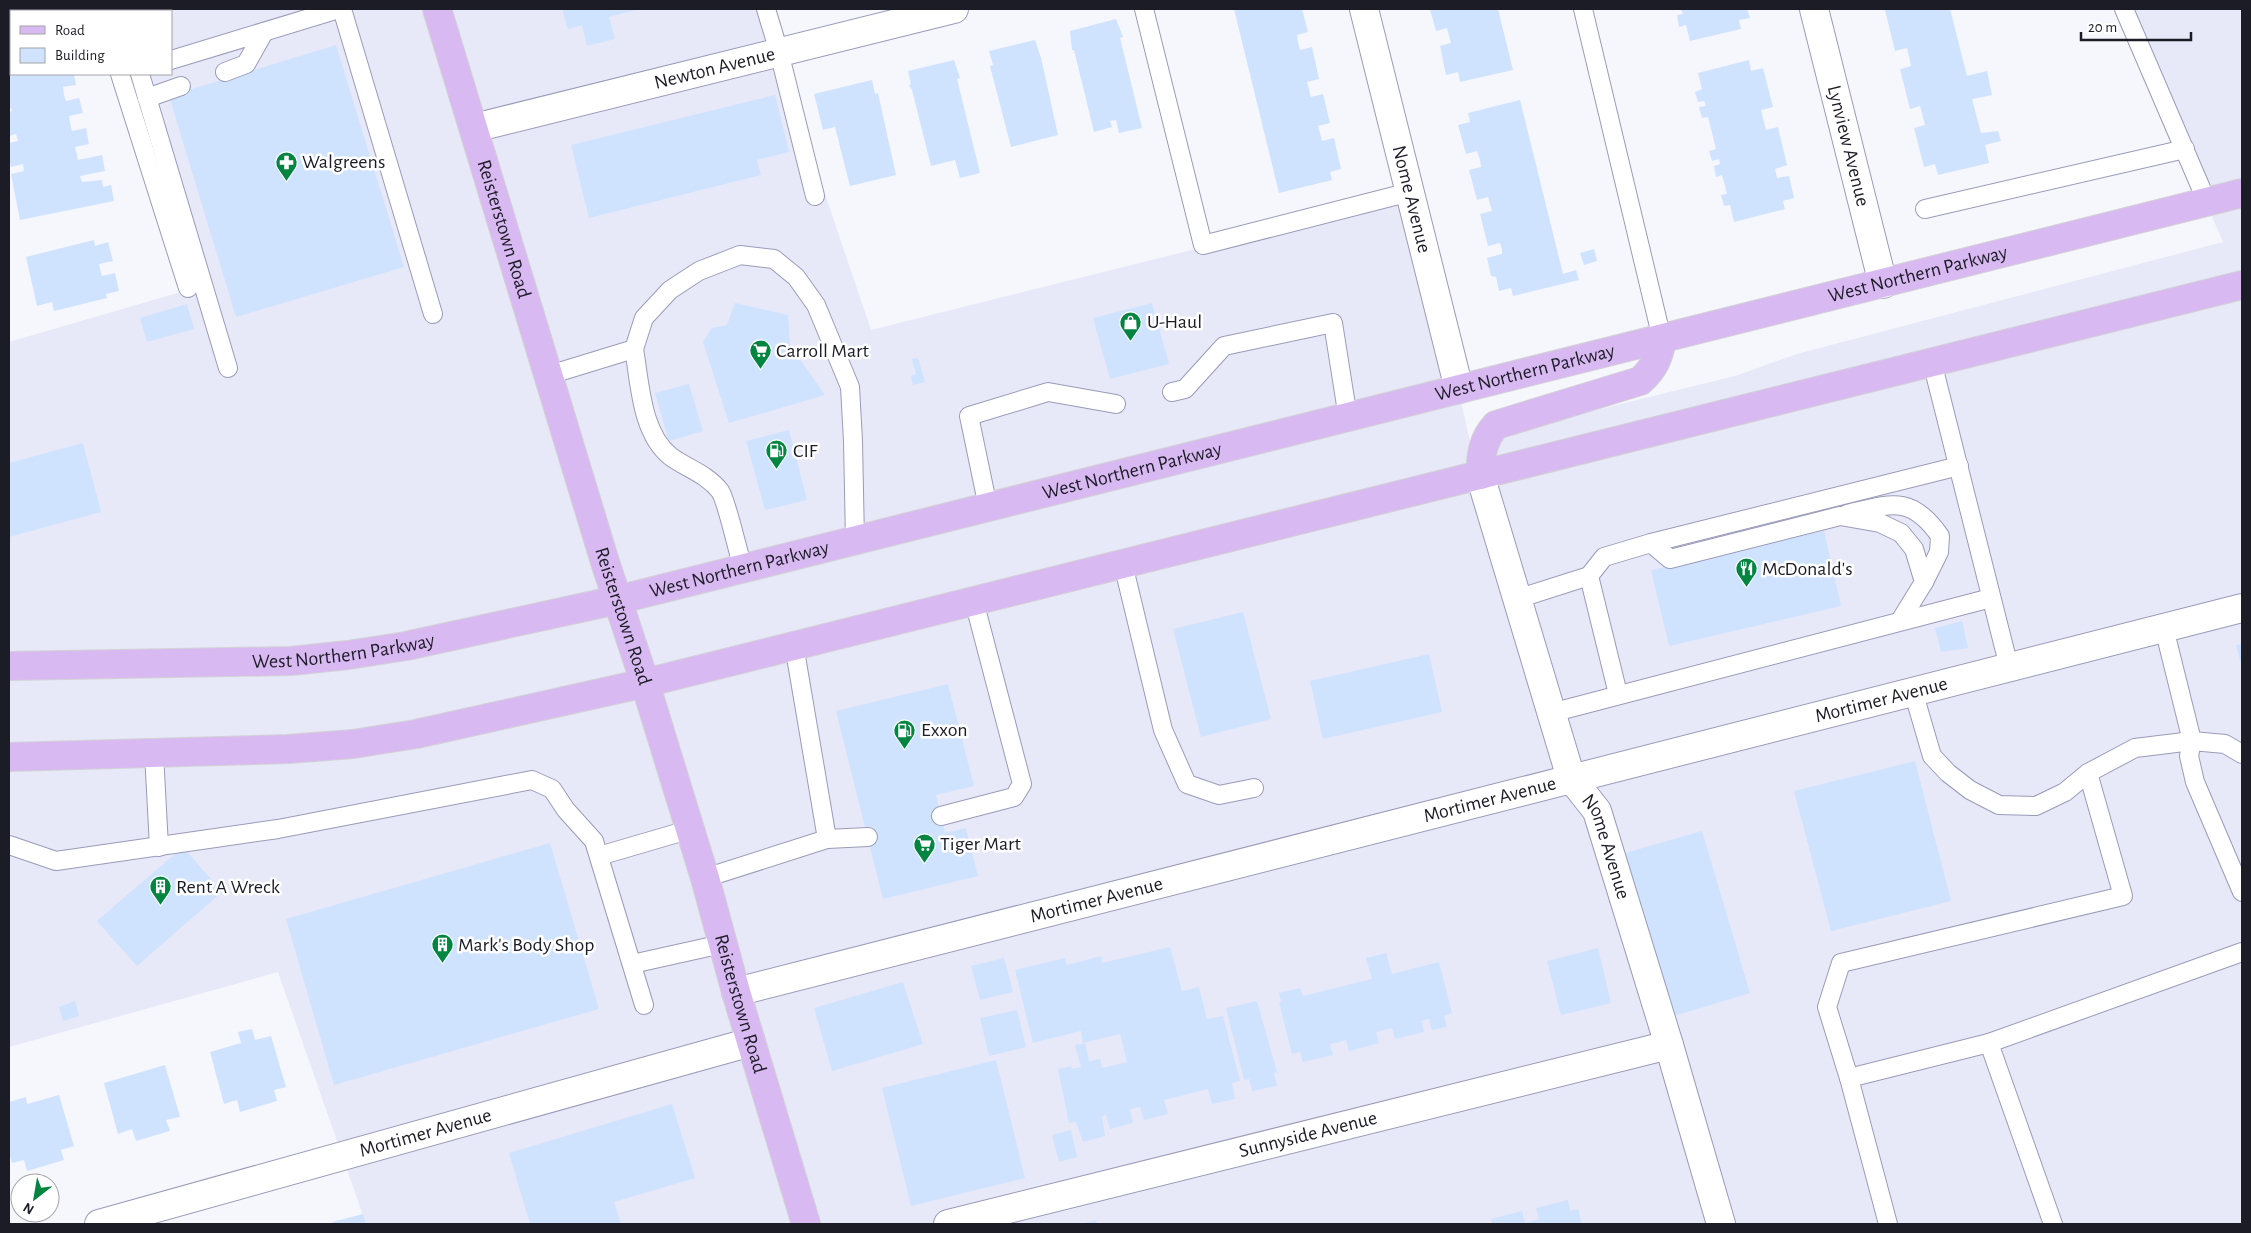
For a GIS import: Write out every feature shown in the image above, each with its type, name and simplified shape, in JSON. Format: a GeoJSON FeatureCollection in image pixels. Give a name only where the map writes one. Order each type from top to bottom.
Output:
{"type":"FeatureCollection","features":[{"type":"Feature","properties":{"kind":"main road","name":"Reisterstown Road"},"geometry":{"type":"LineString","coordinates":[[437,9],[616,600],[645,683],[688,830],[705,878],[736,992],[806,1224]]}},
{"type":"Feature","properties":{"kind":"main road","name":"West Northern Parkway"},"geometry":{"type":"LineString","coordinates":[[9,666],[291,661],[406,646],[616,600],[2242,193]]}},
{"type":"Feature","properties":{"kind":"main road"},"geometry":{"type":"LineString","coordinates":[[9,757],[288,750],[353,744],[416,734],[645,683],[2242,285]]}},
{"type":"Feature","properties":{"kind":"main road"},"geometry":{"type":"LineString","coordinates":[[1480,475],[1482,448],[1488,433],[1496,425],[1640,381],[1650,372],[1660,356],[1662,339]]}},
{"type":"Feature","properties":{"kind":"street","name":"Newton Avenue"},"geometry":{"type":"LineString","coordinates":[[474,128],[954,9]]}},
{"type":"Feature","properties":{"kind":"street","name":"Nome Avenue"},"geometry":{"type":"LineString","coordinates":[[1364,9],[1459,390]]}},
{"type":"Feature","properties":{"kind":"street","name":"Lynview Avenue"},"geometry":{"type":"LineString","coordinates":[[1814,9],[1883,284]]}},
{"type":"Feature","properties":{"kind":"street","name":"Nome Avenue"},"geometry":{"type":"LineString","coordinates":[[1480,475],[1571,778],[1597,811],[1670,1045],[1721,1224]]}},
{"type":"Feature","properties":{"kind":"street","name":"Mortimer Avenue"},"geometry":{"type":"LineString","coordinates":[[736,992],[2242,608]]}},
{"type":"Feature","properties":{"kind":"street","name":"Mortimer Avenue"},"geometry":{"type":"LineString","coordinates":[[99,1224],[751,1042]]}},
{"type":"Feature","properties":{"kind":"street","name":"Sunnyside Avenue"},"geometry":{"type":"LineString","coordinates":[[948,1224],[1670,1045]]}},
{"type":"Feature","properties":{"kind":"lane"},"geometry":{"type":"LineString","coordinates":[[172,60],[338,9]]}},
{"type":"Feature","properties":{"kind":"lane"},"geometry":{"type":"LineString","coordinates":[[342,9],[432,314]]}},
{"type":"Feature","properties":{"kind":"lane"},"geometry":{"type":"LineString","coordinates":[[766,9],[779,52],[815,196]]}},
{"type":"Feature","properties":{"kind":"lane"},"geometry":{"type":"LineString","coordinates":[[1144,9],[1203,245],[1410,192]]}},
{"type":"Feature","properties":{"kind":"lane"},"geometry":{"type":"LineString","coordinates":[[1583,9],[1662,339]]}},
{"type":"Feature","properties":{"kind":"lane"},"geometry":{"type":"LineString","coordinates":[[2124,9],[2207,202]]}},
{"type":"Feature","properties":{"kind":"lane"},"geometry":{"type":"LineString","coordinates":[[225,72],[246,64],[264,32]]}},
{"type":"Feature","properties":{"kind":"lane"},"geometry":{"type":"LineString","coordinates":[[120,75],[188,288]]}},
{"type":"Feature","properties":{"kind":"lane"},"geometry":{"type":"LineString","coordinates":[[140,75],[228,368]]}},
{"type":"Feature","properties":{"kind":"lane"},"geometry":{"type":"LineString","coordinates":[[147,98],[181,86]]}},
{"type":"Feature","properties":{"kind":"lane"},"geometry":{"type":"LineString","coordinates":[[1925,209],[2185,149]]}},
{"type":"Feature","properties":{"kind":"lane"},"geometry":{"type":"LineString","coordinates":[[743,568],[720,492],[701,474],[669,455],[654,436],[645,414],[634,349],[644,318],[670,290],[699,271],[740,255],[774,259],[796,277],[816,305],[850,387],[855,540]]}},
{"type":"Feature","properties":{"kind":"lane"},"geometry":{"type":"LineString","coordinates":[[1172,392],[1185,389],[1224,346],[1333,323],[1348,418]]}},
{"type":"Feature","properties":{"kind":"lane"},"geometry":{"type":"LineString","coordinates":[[549,375],[634,349]]}},
{"type":"Feature","properties":{"kind":"lane"},"geometry":{"type":"LineString","coordinates":[[1932,362],[2009,667]]}},
{"type":"Feature","properties":{"kind":"lane"},"geometry":{"type":"LineString","coordinates":[[988,507],[969,416],[1048,392],[1116,404]]}},
{"type":"Feature","properties":{"kind":"lane"},"geometry":{"type":"LineString","coordinates":[[1517,599],[1589,576],[1604,557],[1652,543],[1959,466]]}},
{"type":"Feature","properties":{"kind":"lane"},"geometry":{"type":"LineString","coordinates":[[1652,543],[1670,559],[1895,504],[1911,507],[1930,521],[1940,536],[1939,552],[1924,582],[1900,621]]}},
{"type":"Feature","properties":{"kind":"lane"},"geometry":{"type":"LineString","coordinates":[[1840,516],[1880,523],[1900,533],[1914,549],[1924,582]]}},
{"type":"Feature","properties":{"kind":"lane"},"geometry":{"type":"LineString","coordinates":[[1123,564],[1163,730],[1187,784],[1219,794],[1254,788]]}},
{"type":"Feature","properties":{"kind":"lane"},"geometry":{"type":"LineString","coordinates":[[1589,576],[1618,694]]}},
{"type":"Feature","properties":{"kind":"lane"},"geometry":{"type":"LineString","coordinates":[[1551,713],[1991,598]]}},
{"type":"Feature","properties":{"kind":"lane"},"geometry":{"type":"LineString","coordinates":[[941,816],[1014,797],[1022,784],[974,600]]}},
{"type":"Feature","properties":{"kind":"lane"},"geometry":{"type":"LineString","coordinates":[[2164,628],[2192,741],[2189,756],[2195,782],[2242,892]]}},
{"type":"Feature","properties":{"kind":"lane"},"geometry":{"type":"LineString","coordinates":[[794,645],[827,839]]}},
{"type":"Feature","properties":{"kind":"lane"},"geometry":{"type":"LineString","coordinates":[[1913,691],[1932,756],[1948,773],[1970,790],[1999,805],[2036,806],[2065,792],[2088,773],[2135,748],[2192,741],[2225,744],[2242,754]]}},
{"type":"Feature","properties":{"kind":"lane"},"geometry":{"type":"LineString","coordinates":[[154,753],[158,847]]}},
{"type":"Feature","properties":{"kind":"lane"},"geometry":{"type":"LineString","coordinates":[[1888,1224],[1849,1078],[1827,1007],[1841,963],[2123,896],[2088,773]]}},
{"type":"Feature","properties":{"kind":"lane"},"geometry":{"type":"LineString","coordinates":[[9,845],[56,861],[278,829],[532,780],[552,789],[566,810],[594,841],[644,1005]]}},
{"type":"Feature","properties":{"kind":"lane"},"geometry":{"type":"LineString","coordinates":[[599,856],[688,830]]}},
{"type":"Feature","properties":{"kind":"lane"},"geometry":{"type":"LineString","coordinates":[[705,878],[827,839],[868,837]]}},
{"type":"Feature","properties":{"kind":"lane"},"geometry":{"type":"LineString","coordinates":[[632,964],[722,944]]}},
{"type":"Feature","properties":{"kind":"lane"},"geometry":{"type":"LineString","coordinates":[[1849,1078],[1989,1043],[2242,952]]}},
{"type":"Feature","properties":{"kind":"lane"},"geometry":{"type":"LineString","coordinates":[[1989,1043],[2053,1224]]}},
{"type":"Feature","properties":{"kind":"shaded area"},"geometry":{"type":"Polygon","coordinates":[[[766,9],[790,91],[871,330],[1192,250],[1228,233],[1411,189],[1470,441],[1735,376],[1797,354],[2223,242],[2123,9],[2242,9],[2242,1224],[366,1224],[278,972],[9,1047],[9,342],[188,290],[122,75],[172,75],[172,10],[102,10],[766,9]]]}},
{"type":"Feature","properties":{"kind":"building"},"geometry":{"type":"Polygon","coordinates":[[[9,9],[36,9],[10,10],[9,16],[9,9]]]}},
{"type":"Feature","properties":{"kind":"building"},"geometry":{"type":"Polygon","coordinates":[[[562,9],[639,9],[609,17],[615,39],[587,46],[582,25],[568,29],[562,9]]]}},
{"type":"Feature","properties":{"kind":"building"},"geometry":{"type":"Polygon","coordinates":[[[1234,9],[1302,9],[1308,32],[1297,35],[1298,42],[1300,50],[1312,47],[1319,79],[1307,82],[1311,97],[1323,94],[1330,123],[1318,126],[1322,141],[1334,138],[1341,169],[1330,172],[1332,180],[1279,193],[1234,9]]]}},
{"type":"Feature","properties":{"kind":"building"},"geometry":{"type":"Polygon","coordinates":[[[1430,9],[1498,9],[1513,70],[1460,82],[1458,72],[1446,75],[1440,46],[1451,43],[1447,28],[1436,31],[1430,9]]]}},
{"type":"Feature","properties":{"kind":"building"},"geometry":{"type":"Polygon","coordinates":[[[1681,9],[1747,9],[1750,18],[1739,20],[1741,29],[1690,41],[1686,25],[1679,27],[1677,15],[1683,14],[1681,9]]]}},
{"type":"Feature","properties":{"kind":"building"},"geometry":{"type":"Polygon","coordinates":[[[1950,9],[1967,76],[1987,71],[1992,95],[1972,99],[1981,133],[1998,131],[2001,141],[1985,145],[1989,163],[1938,175],[1935,164],[1924,167],[1914,128],[1925,125],[1920,106],[1910,109],[1900,69],[1911,66],[1907,48],[1895,51],[1885,10],[1950,9]]]}},
{"type":"Feature","properties":{"kind":"building"},"geometry":{"type":"Polygon","coordinates":[[[1116,19],[1123,37],[1120,38],[1142,128],[1119,133],[1116,120],[1110,121],[1112,127],[1094,132],[1074,50],[1072,50],[1070,31],[1116,19]]]}},
{"type":"Feature","properties":{"kind":"building"},"geometry":{"type":"Polygon","coordinates":[[[1035,40],[1041,58],[1058,135],[1011,147],[990,66],[993,65],[989,51],[1035,40]]]}},
{"type":"Feature","properties":{"kind":"building","name":"Walgreens"},"geometry":{"type":"Polygon","coordinates":[[[336,45],[404,267],[236,317],[169,96],[336,45]]]}},
{"type":"Feature","properties":{"kind":"building"},"geometry":{"type":"Polygon","coordinates":[[[9,51],[10,75],[74,75],[76,85],[63,87],[66,101],[79,98],[83,113],[69,116],[72,131],[86,128],[89,144],[75,147],[78,160],[102,155],[105,171],[80,176],[82,182],[102,180],[103,187],[111,185],[114,201],[20,220],[11,174],[24,171],[23,164],[11,167],[9,158],[9,143],[18,141],[16,134],[9,136],[9,112],[12,111],[9,104],[9,51]]]}},
{"type":"Feature","properties":{"kind":"building"},"geometry":{"type":"Polygon","coordinates":[[[954,60],[960,78],[957,79],[980,173],[960,178],[955,160],[931,166],[912,90],[909,85],[911,84],[908,71],[954,60]]]}},
{"type":"Feature","properties":{"kind":"building"},"geometry":{"type":"Polygon","coordinates":[[[1749,60],[1751,71],[1763,68],[1773,107],[1761,110],[1766,130],[1778,127],[1787,165],[1775,169],[1777,178],[1789,176],[1794,198],[1783,201],[1785,209],[1734,222],[1730,205],[1724,206],[1721,195],[1727,194],[1722,175],[1716,177],[1714,166],[1720,164],[1719,159],[1712,161],[1709,151],[1716,149],[1708,117],[1702,118],[1699,107],[1706,106],[1704,101],[1698,102],[1695,92],[1702,89],[1698,73],[1749,60]]]}},
{"type":"Feature","properties":{"kind":"building"},"geometry":{"type":"Polygon","coordinates":[[[872,80],[875,94],[878,93],[896,175],[850,186],[835,127],[823,130],[814,94],[872,80]]]}},
{"type":"Feature","properties":{"kind":"building"},"geometry":{"type":"Polygon","coordinates":[[[775,95],[789,152],[757,160],[761,175],[589,218],[571,145],[775,95]]]}},
{"type":"Feature","properties":{"kind":"building"},"geometry":{"type":"Polygon","coordinates":[[[1520,100],[1563,274],[1576,270],[1579,280],[1513,296],[1511,288],[1499,291],[1496,277],[1491,276],[1487,258],[1502,254],[1502,250],[1500,243],[1488,246],[1480,214],[1492,211],[1488,197],[1477,200],[1469,170],[1481,167],[1480,160],[1477,151],[1466,154],[1458,125],[1470,122],[1468,113],[1520,100]]]}},
{"type":"Feature","properties":{"kind":"building"},"geometry":{"type":"Polygon","coordinates":[[[94,240],[95,246],[108,242],[113,261],[99,264],[100,269],[102,276],[115,273],[119,291],[106,294],[107,298],[54,311],[52,302],[37,306],[26,257],[94,240]]]}},
{"type":"Feature","properties":{"kind":"building"},"geometry":{"type":"Polygon","coordinates":[[[1594,249],[1597,261],[1584,265],[1580,253],[1594,249]]]}},
{"type":"Feature","properties":{"kind":"building","name":"Carroll Mart"},"geometry":{"type":"Polygon","coordinates":[[[735,303],[788,315],[790,345],[825,395],[729,423],[703,342],[712,328],[727,325],[735,303]]]}},
{"type":"Feature","properties":{"kind":"building","name":"U-Haul"},"geometry":{"type":"Polygon","coordinates":[[[1152,303],[1169,364],[1110,379],[1093,318],[1152,303]]]}},
{"type":"Feature","properties":{"kind":"building"},"geometry":{"type":"Polygon","coordinates":[[[187,304],[194,329],[147,342],[140,318],[187,304]]]}},
{"type":"Feature","properties":{"kind":"building"},"geometry":{"type":"Polygon","coordinates":[[[918,358],[925,382],[913,385],[911,376],[916,374],[912,359],[918,358]]]}},
{"type":"Feature","properties":{"kind":"building"},"geometry":{"type":"Polygon","coordinates":[[[689,384],[703,431],[669,441],[655,393],[689,384]]]}},
{"type":"Feature","properties":{"kind":"building","name":"CIF"},"geometry":{"type":"Polygon","coordinates":[[[789,430],[807,500],[765,510],[746,441],[789,430]]]}},
{"type":"Feature","properties":{"kind":"building"},"geometry":{"type":"Polygon","coordinates":[[[83,443],[101,512],[9,537],[9,463],[83,443]]]}},
{"type":"Feature","properties":{"kind":"building","name":"McDonald's"},"geometry":{"type":"Polygon","coordinates":[[[1824,531],[1841,606],[1669,646],[1651,570],[1824,531]]]}},
{"type":"Feature","properties":{"kind":"building"},"geometry":{"type":"Polygon","coordinates":[[[1243,612],[1271,719],[1201,737],[1173,629],[1243,612]]]}},
{"type":"Feature","properties":{"kind":"building"},"geometry":{"type":"Polygon","coordinates":[[[1962,621],[1968,648],[1941,652],[1935,628],[1962,621]]]}},
{"type":"Feature","properties":{"kind":"building"},"geometry":{"type":"Polygon","coordinates":[[[2242,644],[2242,668],[2236,645],[2242,644]]]}},
{"type":"Feature","properties":{"kind":"building"},"geometry":{"type":"Polygon","coordinates":[[[1429,654],[1442,712],[1323,739],[1310,681],[1429,654]]]}},
{"type":"Feature","properties":{"kind":"building","name":"Exxon"},"geometry":{"type":"Polygon","coordinates":[[[948,684],[974,786],[936,795],[945,833],[966,828],[978,876],[883,899],[836,711],[948,684]]]}},
{"type":"Feature","properties":{"kind":"building"},"geometry":{"type":"Polygon","coordinates":[[[1915,761],[1951,901],[1831,931],[1794,791],[1915,761]]]}},
{"type":"Feature","properties":{"kind":"building"},"geometry":{"type":"Polygon","coordinates":[[[1702,831],[1750,993],[1674,1016],[1625,853],[1702,831]]]}},
{"type":"Feature","properties":{"kind":"building","name":"Mark's Body Shop"},"geometry":{"type":"Polygon","coordinates":[[[550,843],[599,1009],[334,1085],[286,919],[550,843]]]}},
{"type":"Feature","properties":{"kind":"building","name":"Rent A Wreck"},"geometry":{"type":"Polygon","coordinates":[[[183,847],[222,892],[137,966],[97,921],[183,847]]]}},
{"type":"Feature","properties":{"kind":"building"},"geometry":{"type":"Polygon","coordinates":[[[1170,947],[1182,991],[1199,987],[1207,1019],[1223,1016],[1240,1081],[1232,1083],[1235,1099],[1212,1104],[1208,1089],[1164,1100],[1168,1114],[1144,1120],[1140,1107],[1130,1109],[1133,1123],[1110,1129],[1106,1115],[1102,1116],[1105,1136],[1083,1142],[1076,1122],[1069,1123],[1058,1069],[1071,1066],[1072,1069],[1081,1067],[1075,1045],[1085,1043],[1089,1061],[1100,1059],[1102,1068],[1127,1062],[1120,1034],[1083,1043],[1081,1031],[1033,1043],[1015,970],[1065,958],[1067,965],[1101,956],[1102,963],[1170,947]]]}},
{"type":"Feature","properties":{"kind":"building"},"geometry":{"type":"Polygon","coordinates":[[[1598,948],[1611,1003],[1561,1015],[1547,961],[1598,948]]]}},
{"type":"Feature","properties":{"kind":"building"},"geometry":{"type":"Polygon","coordinates":[[[1386,953],[1392,974],[1439,962],[1452,1013],[1444,1016],[1447,1027],[1432,1030],[1429,1019],[1421,1021],[1424,1032],[1395,1039],[1392,1028],[1376,1032],[1379,1043],[1349,1051],[1346,1040],[1330,1044],[1333,1055],[1303,1062],[1300,1052],[1292,1054],[1279,1002],[1281,1002],[1279,993],[1300,988],[1303,996],[1372,979],[1366,958],[1386,953]]]}},
{"type":"Feature","properties":{"kind":"building"},"geometry":{"type":"Polygon","coordinates":[[[1004,958],[1013,992],[980,1000],[971,966],[1004,958]]]}},
{"type":"Feature","properties":{"kind":"building"},"geometry":{"type":"Polygon","coordinates":[[[903,982],[923,1044],[832,1071],[814,1008],[903,982]]]}},
{"type":"Feature","properties":{"kind":"building"},"geometry":{"type":"Polygon","coordinates":[[[75,1001],[79,1016],[63,1021],[59,1007],[75,1001]]]}},
{"type":"Feature","properties":{"kind":"building"},"geometry":{"type":"Polygon","coordinates":[[[1257,1001],[1277,1072],[1274,1073],[1277,1086],[1252,1091],[1249,1079],[1244,1080],[1226,1008],[1257,1001]]]}},
{"type":"Feature","properties":{"kind":"building"},"geometry":{"type":"Polygon","coordinates":[[[1017,1010],[1026,1047],[989,1056],[980,1018],[1017,1010]]]}},
{"type":"Feature","properties":{"kind":"building"},"geometry":{"type":"Polygon","coordinates":[[[252,1029],[255,1040],[271,1036],[286,1087],[274,1090],[277,1101],[240,1112],[237,1100],[224,1104],[210,1052],[241,1043],[238,1032],[252,1029]]]}},
{"type":"Feature","properties":{"kind":"building"},"geometry":{"type":"Polygon","coordinates":[[[996,1060],[1025,1178],[911,1206],[882,1088],[996,1060]]]}},
{"type":"Feature","properties":{"kind":"building"},"geometry":{"type":"Polygon","coordinates":[[[165,1065],[180,1117],[166,1120],[170,1131],[136,1141],[132,1129],[118,1134],[104,1083],[165,1065]]]}},
{"type":"Feature","properties":{"kind":"building"},"geometry":{"type":"Polygon","coordinates":[[[59,1095],[74,1146],[61,1150],[64,1160],[27,1171],[24,1160],[12,1163],[9,1153],[9,1102],[26,1097],[27,1104],[59,1095]]]}},
{"type":"Feature","properties":{"kind":"building"},"geometry":{"type":"Polygon","coordinates":[[[672,1104],[695,1178],[614,1202],[621,1224],[530,1224],[509,1153],[672,1104]]]}},
{"type":"Feature","properties":{"kind":"building"},"geometry":{"type":"Polygon","coordinates":[[[1071,1130],[1077,1157],[1059,1162],[1052,1135],[1071,1130]]]}},
{"type":"Feature","properties":{"kind":"building"},"geometry":{"type":"Polygon","coordinates":[[[1568,1200],[1570,1211],[1578,1209],[1582,1224],[1492,1224],[1491,1219],[1522,1211],[1525,1223],[1539,1219],[1536,1208],[1568,1200]]]}},
{"type":"Feature","properties":{"kind":"building"},"geometry":{"type":"Polygon","coordinates":[[[363,1214],[366,1224],[333,1224],[332,1222],[363,1214]]]}},
{"type":"Feature","properties":{"kind":"building"},"geometry":{"type":"Polygon","coordinates":[[[1096,1220],[1097,1224],[1080,1224],[1096,1220]]]}},
{"type":"Feature","properties":{"kind":"place","name":"Walgreens"},"geometry":{"type":"Point","coordinates":[286,181]}},
{"type":"Feature","properties":{"kind":"place","name":"U-Haul"},"geometry":{"type":"Point","coordinates":[1131,341]}},
{"type":"Feature","properties":{"kind":"place","name":"Carroll Mart"},"geometry":{"type":"Point","coordinates":[760,370]}},
{"type":"Feature","properties":{"kind":"place","name":"CIF"},"geometry":{"type":"Point","coordinates":[777,470]}},
{"type":"Feature","properties":{"kind":"place","name":"McDonald's"},"geometry":{"type":"Point","coordinates":[1746,588]}},
{"type":"Feature","properties":{"kind":"place","name":"Exxon"},"geometry":{"type":"Point","coordinates":[905,749]}},
{"type":"Feature","properties":{"kind":"place","name":"Tiger Mart"},"geometry":{"type":"Point","coordinates":[924,863]}},
{"type":"Feature","properties":{"kind":"place","name":"Rent A Wreck"},"geometry":{"type":"Point","coordinates":[160,906]}},
{"type":"Feature","properties":{"kind":"place","name":"Mark's Body Shop"},"geometry":{"type":"Point","coordinates":[442,964]}}]}
